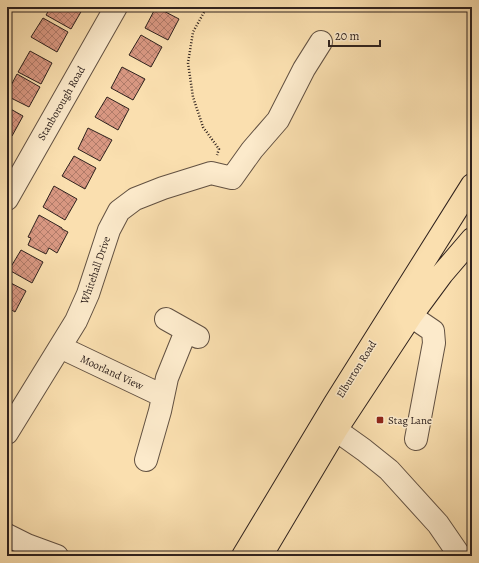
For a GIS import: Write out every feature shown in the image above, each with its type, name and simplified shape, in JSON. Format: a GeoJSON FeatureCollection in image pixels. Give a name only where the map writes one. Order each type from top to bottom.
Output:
{"type":"FeatureCollection","features":[{"type":"Feature","properties":{"kind":"main road","name":"Elburton Road"},"geometry":{"type":"LineString","coordinates":[[243,556],[335,403],[470,190]]}},
{"type":"Feature","properties":{"kind":"main road","name":"Elburton Road"},"geometry":{"type":"LineString","coordinates":[[261,556],[336,430],[411,316],[442,274],[472,239]]}},
{"type":"Feature","properties":{"kind":"street","name":"Stanborough Road"},"geometry":{"type":"LineString","coordinates":[[7,199],[116,7]]}},
{"type":"Feature","properties":{"kind":"street"},"geometry":{"type":"LineString","coordinates":[[222,175],[252,150],[278,120],[304,69],[321,42]]}},
{"type":"Feature","properties":{"kind":"street","name":"Whitehall Drive"},"geometry":{"type":"LineString","coordinates":[[7,433],[76,321],[88,294],[109,230],[119,211],[135,199],[163,188],[222,175]]}},
{"type":"Feature","properties":{"kind":"street"},"geometry":{"type":"LineString","coordinates":[[411,316],[433,331],[434,343],[416,439]]}},
{"type":"Feature","properties":{"kind":"street"},"geometry":{"type":"LineString","coordinates":[[146,460],[163,395],[192,334],[166,319]]}},
{"type":"Feature","properties":{"kind":"street","name":"Moorland View"},"geometry":{"type":"LineString","coordinates":[[60,347],[163,395]]}},
{"type":"Feature","properties":{"kind":"street"},"geometry":{"type":"LineString","coordinates":[[336,430],[389,470],[438,524],[460,556]]}},
{"type":"Feature","properties":{"kind":"street"},"geometry":{"type":"LineString","coordinates":[[7,535],[27,545],[57,556]]}},
{"type":"Feature","properties":{"kind":"path"},"geometry":{"type":"LineString","coordinates":[[207,7],[193,32],[188,63],[193,97],[203,127],[219,150],[222,175]]}},
{"type":"Feature","properties":{"kind":"building"},"geometry":{"type":"Polygon","coordinates":[[[51,7],[78,7],[82,10],[71,29],[46,15],[51,7]]]}},
{"type":"Feature","properties":{"kind":"building"},"geometry":{"type":"Polygon","coordinates":[[[156,7],[179,19],[168,40],[145,28],[156,7]]]}},
{"type":"Feature","properties":{"kind":"building"},"geometry":{"type":"Polygon","coordinates":[[[43,18],[68,32],[57,52],[31,37],[43,18]]]}},
{"type":"Feature","properties":{"kind":"building"},"geometry":{"type":"Polygon","coordinates":[[[141,35],[162,47],[151,67],[129,55],[141,35]]]}},
{"type":"Feature","properties":{"kind":"building"},"geometry":{"type":"Polygon","coordinates":[[[30,51],[52,63],[41,84],[18,72],[30,51]]]}},
{"type":"Feature","properties":{"kind":"building"},"geometry":{"type":"Polygon","coordinates":[[[122,67],[145,79],[133,100],[111,88],[122,67]]]}},
{"type":"Feature","properties":{"kind":"building"},"geometry":{"type":"Polygon","coordinates":[[[17,74],[40,87],[29,107],[7,96],[7,93],[17,74]]]}},
{"type":"Feature","properties":{"kind":"building"},"geometry":{"type":"Polygon","coordinates":[[[107,97],[129,109],[118,130],[95,117],[107,97]]]}},
{"type":"Feature","properties":{"kind":"building"},"geometry":{"type":"Polygon","coordinates":[[[7,107],[23,116],[12,136],[7,134],[7,107]]]}},
{"type":"Feature","properties":{"kind":"building"},"geometry":{"type":"Polygon","coordinates":[[[88,128],[112,140],[100,161],[78,149],[88,128]]]}},
{"type":"Feature","properties":{"kind":"building"},"geometry":{"type":"Polygon","coordinates":[[[74,156],[96,168],[85,189],[62,176],[74,156]]]}},
{"type":"Feature","properties":{"kind":"building"},"geometry":{"type":"Polygon","coordinates":[[[54,186],[77,199],[65,220],[43,207],[54,186]]]}},
{"type":"Feature","properties":{"kind":"building"},"geometry":{"type":"Polygon","coordinates":[[[39,215],[68,232],[57,253],[49,248],[46,254],[28,245],[31,238],[28,237],[39,215]]]}},
{"type":"Feature","properties":{"kind":"building"},"geometry":{"type":"Polygon","coordinates":[[[21,250],[43,262],[32,283],[9,270],[21,250]]]}},
{"type":"Feature","properties":{"kind":"building"},"geometry":{"type":"Polygon","coordinates":[[[7,281],[26,291],[15,312],[7,307],[7,281]]]}},
{"type":"Feature","properties":{"kind":"place","name":"Stag Lane"},"geometry":{"type":"Point","coordinates":[380,420]}}]}
